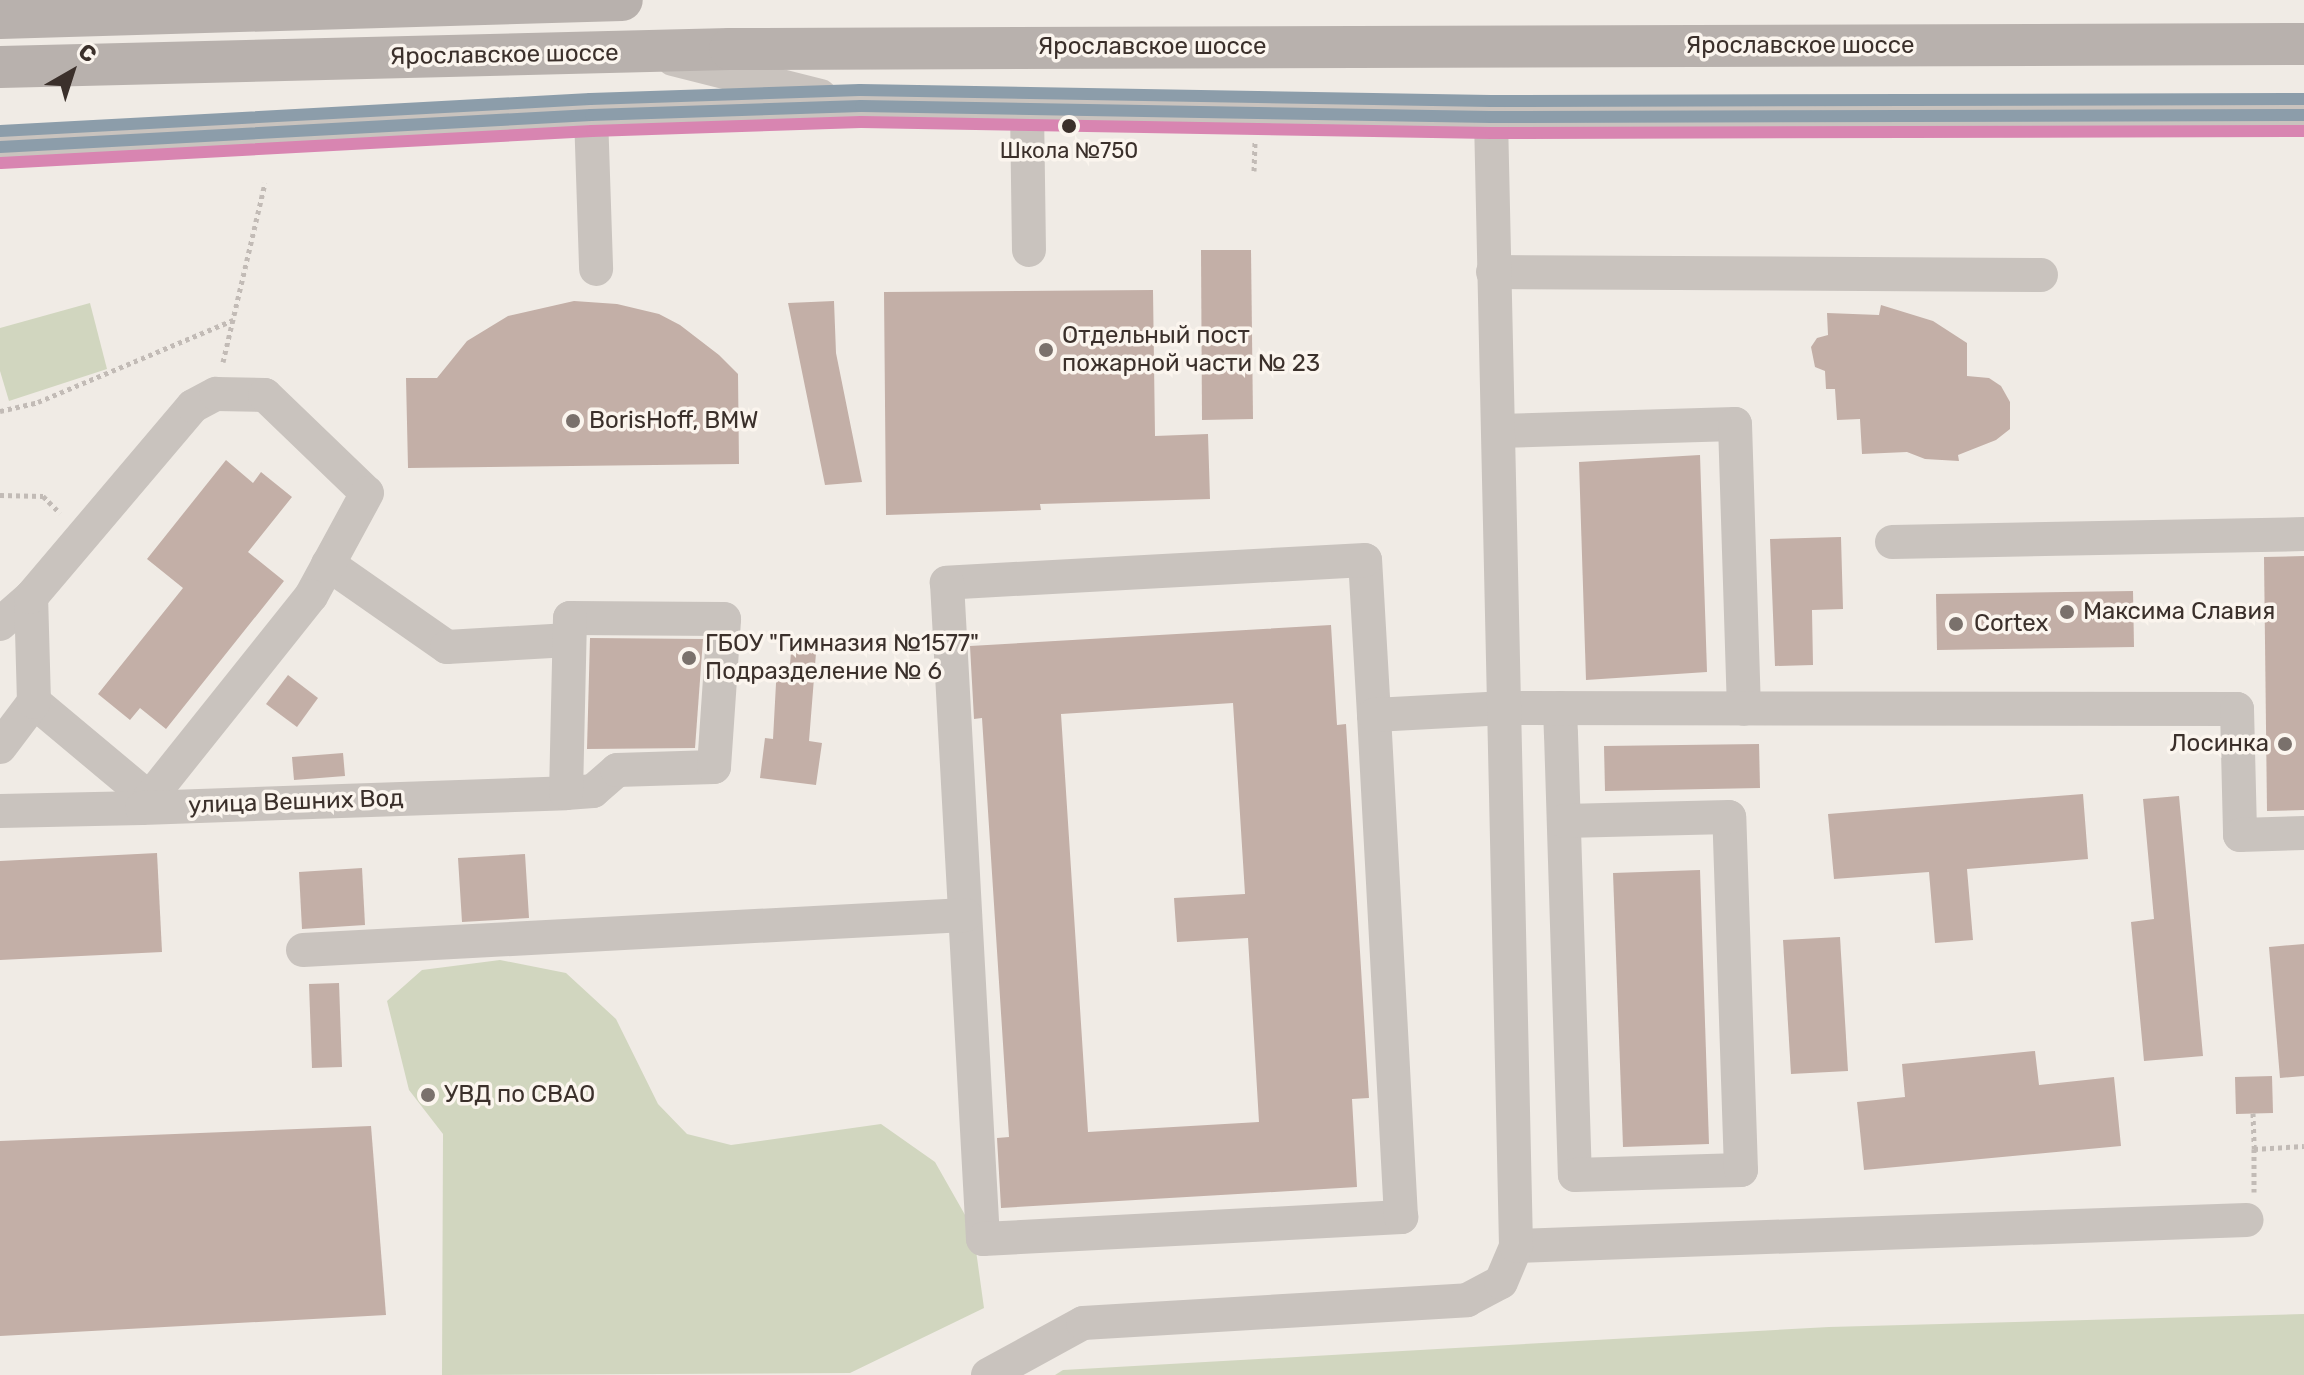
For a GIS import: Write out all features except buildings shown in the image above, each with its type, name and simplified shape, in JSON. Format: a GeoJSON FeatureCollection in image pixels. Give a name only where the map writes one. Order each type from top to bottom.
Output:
{"type":"FeatureCollection","features":[{"type":"Feature","properties":{"kind":"main road","name":"Ярославское шоссе"},"geometry":{"type":"LineString","coordinates":[[0,18],[622,0]]}},
{"type":"Feature","properties":{"kind":"main road","name":"Ярославское шоссе"},"geometry":{"type":"LineString","coordinates":[[0,67],[641,51],[2304,44]]}},
{"type":"Feature","properties":{"kind":"street"},"geometry":{"type":"LineString","coordinates":[[641,51],[861,106]]}},
{"type":"Feature","properties":{"kind":"street"},"geometry":{"type":"LineString","coordinates":[[0,147],[591,115],[861,106],[1491,117],[2302,115]]}},
{"type":"Feature","properties":{"kind":"street"},"geometry":{"type":"LineString","coordinates":[[1027,109],[1029,250]]}},
{"type":"Feature","properties":{"kind":"street"},"geometry":{"type":"LineString","coordinates":[[591,115],[596,269]]}},
{"type":"Feature","properties":{"kind":"street"},"geometry":{"type":"LineString","coordinates":[[988,1375],[1083,1323],[1467,1300],[1501,1282],[1516,1246],[1491,117]]}},
{"type":"Feature","properties":{"kind":"street"},"geometry":{"type":"LineString","coordinates":[[1493,272],[2041,275]]}},
{"type":"Feature","properties":{"kind":"street"},"geometry":{"type":"LineString","coordinates":[[0,624],[31,597],[193,406],[216,394],[265,395],[367,493],[311,596],[145,803],[34,702]]}},
{"type":"Feature","properties":{"kind":"street"},"geometry":{"type":"LineString","coordinates":[[1498,431],[1735,424],[1744,709]]}},
{"type":"Feature","properties":{"kind":"street"},"geometry":{"type":"LineString","coordinates":[[1892,542],[2304,534]]}},
{"type":"Feature","properties":{"kind":"street"},"geometry":{"type":"LineString","coordinates":[[1365,560],[1374,715],[1401,1217],[983,1239],[947,583],[1365,560]]}},
{"type":"Feature","properties":{"kind":"street"},"geometry":{"type":"LineString","coordinates":[[328,564],[447,647],[569,640]]}},
{"type":"Feature","properties":{"kind":"street"},"geometry":{"type":"LineString","coordinates":[[0,747],[34,702],[31,597]]}},
{"type":"Feature","properties":{"kind":"street"},"geometry":{"type":"LineString","coordinates":[[570,618],[724,619],[714,767],[617,770],[579,792],[569,640],[570,618]]}},
{"type":"Feature","properties":{"kind":"street"},"geometry":{"type":"LineString","coordinates":[[1374,715],[1506,708],[2237,709],[2240,835],[2304,833]]}},
{"type":"Feature","properties":{"kind":"street"},"geometry":{"type":"LineString","coordinates":[[1560,708],[1575,1175],[1741,1170],[1729,817],[1564,821]]}},
{"type":"Feature","properties":{"kind":"street","name":"улица Вешних Вод"},"geometry":{"type":"LineString","coordinates":[[0,811],[145,803],[579,792]]}},
{"type":"Feature","properties":{"kind":"street"},"geometry":{"type":"LineString","coordinates":[[303,950],[965,915]]}},
{"type":"Feature","properties":{"kind":"street"},"geometry":{"type":"LineString","coordinates":[[1516,1246],[2247,1220]]}},
{"type":"Feature","properties":{"kind":"path"},"geometry":{"type":"LineString","coordinates":[[216,394],[265,183]]}},
{"type":"Feature","properties":{"kind":"path"},"geometry":{"type":"LineString","coordinates":[[0,411],[38,402],[233,320]]}},
{"type":"Feature","properties":{"kind":"path"},"geometry":{"type":"LineString","coordinates":[[0,495],[43,496],[84,535]]}},
{"type":"Feature","properties":{"kind":"path"},"geometry":{"type":"LineString","coordinates":[[2247,1220],[2257,1181],[2253,1113]]}},
{"type":"Feature","properties":{"kind":"path"},"geometry":{"type":"LineString","coordinates":[[2254,1149],[2304,1146]]}},
{"type":"Feature","properties":{"kind":"green space"},"geometry":{"type":"Polygon","coordinates":[[[90,303],[107,369],[9,401],[0,371],[0,328],[90,303]]]}},
{"type":"Feature","properties":{"kind":"green space"},"geometry":{"type":"Polygon","coordinates":[[[500,960],[566,973],[616,1019],[658,1104],[687,1134],[731,1145],[881,1124],[935,1162],[973,1229],[984,1308],[850,1373],[442,1375],[443,1134],[409,1090],[387,1001],[422,970],[500,960]]]}},
{"type":"Feature","properties":{"kind":"green space"},"geometry":{"type":"Polygon","coordinates":[[[2304,1314],[2304,1375],[1055,1375],[1063,1370],[1829,1327],[2304,1314]]]}},
{"type":"Feature","properties":{"kind":"transit line"},"geometry":{"type":"LineString","coordinates":[[0,131],[590,99],[860,90],[1491,101],[2304,99]]}},
{"type":"Feature","properties":{"kind":"transit line"},"geometry":{"type":"LineString","coordinates":[[0,147],[591,115],[861,106],[1491,117],[2304,115]]}},
{"type":"Feature","properties":{"kind":"transit line"},"geometry":{"type":"LineString","coordinates":[[1,163],[592,131],[861,122],[1491,133],[2304,131]]}},
{"type":"Feature","properties":{"kind":"place","name":"Школа №750"},"geometry":{"type":"Point","coordinates":[1069,126]}},
{"type":"Feature","properties":{"kind":"place","name":"Отдельный пост пожарной части № 23"},"geometry":{"type":"Point","coordinates":[1046,350]}},
{"type":"Feature","properties":{"kind":"place","name":"BorisHoff, BMW"},"geometry":{"type":"Point","coordinates":[573,421]}},
{"type":"Feature","properties":{"kind":"place","name":"Максима Славия"},"geometry":{"type":"Point","coordinates":[2067,612]}},
{"type":"Feature","properties":{"kind":"place","name":"Cortex"},"geometry":{"type":"Point","coordinates":[1956,624]}},
{"type":"Feature","properties":{"kind":"place","name":"ГБОУ \"Гимназия №1577\" Подразделение № 6"},"geometry":{"type":"Point","coordinates":[689,658]}},
{"type":"Feature","properties":{"kind":"place","name":"Лосинка"},"geometry":{"type":"Point","coordinates":[2285,744]}},
{"type":"Feature","properties":{"kind":"place","name":"УВД по СВАО"},"geometry":{"type":"Point","coordinates":[428,1095]}}]}
